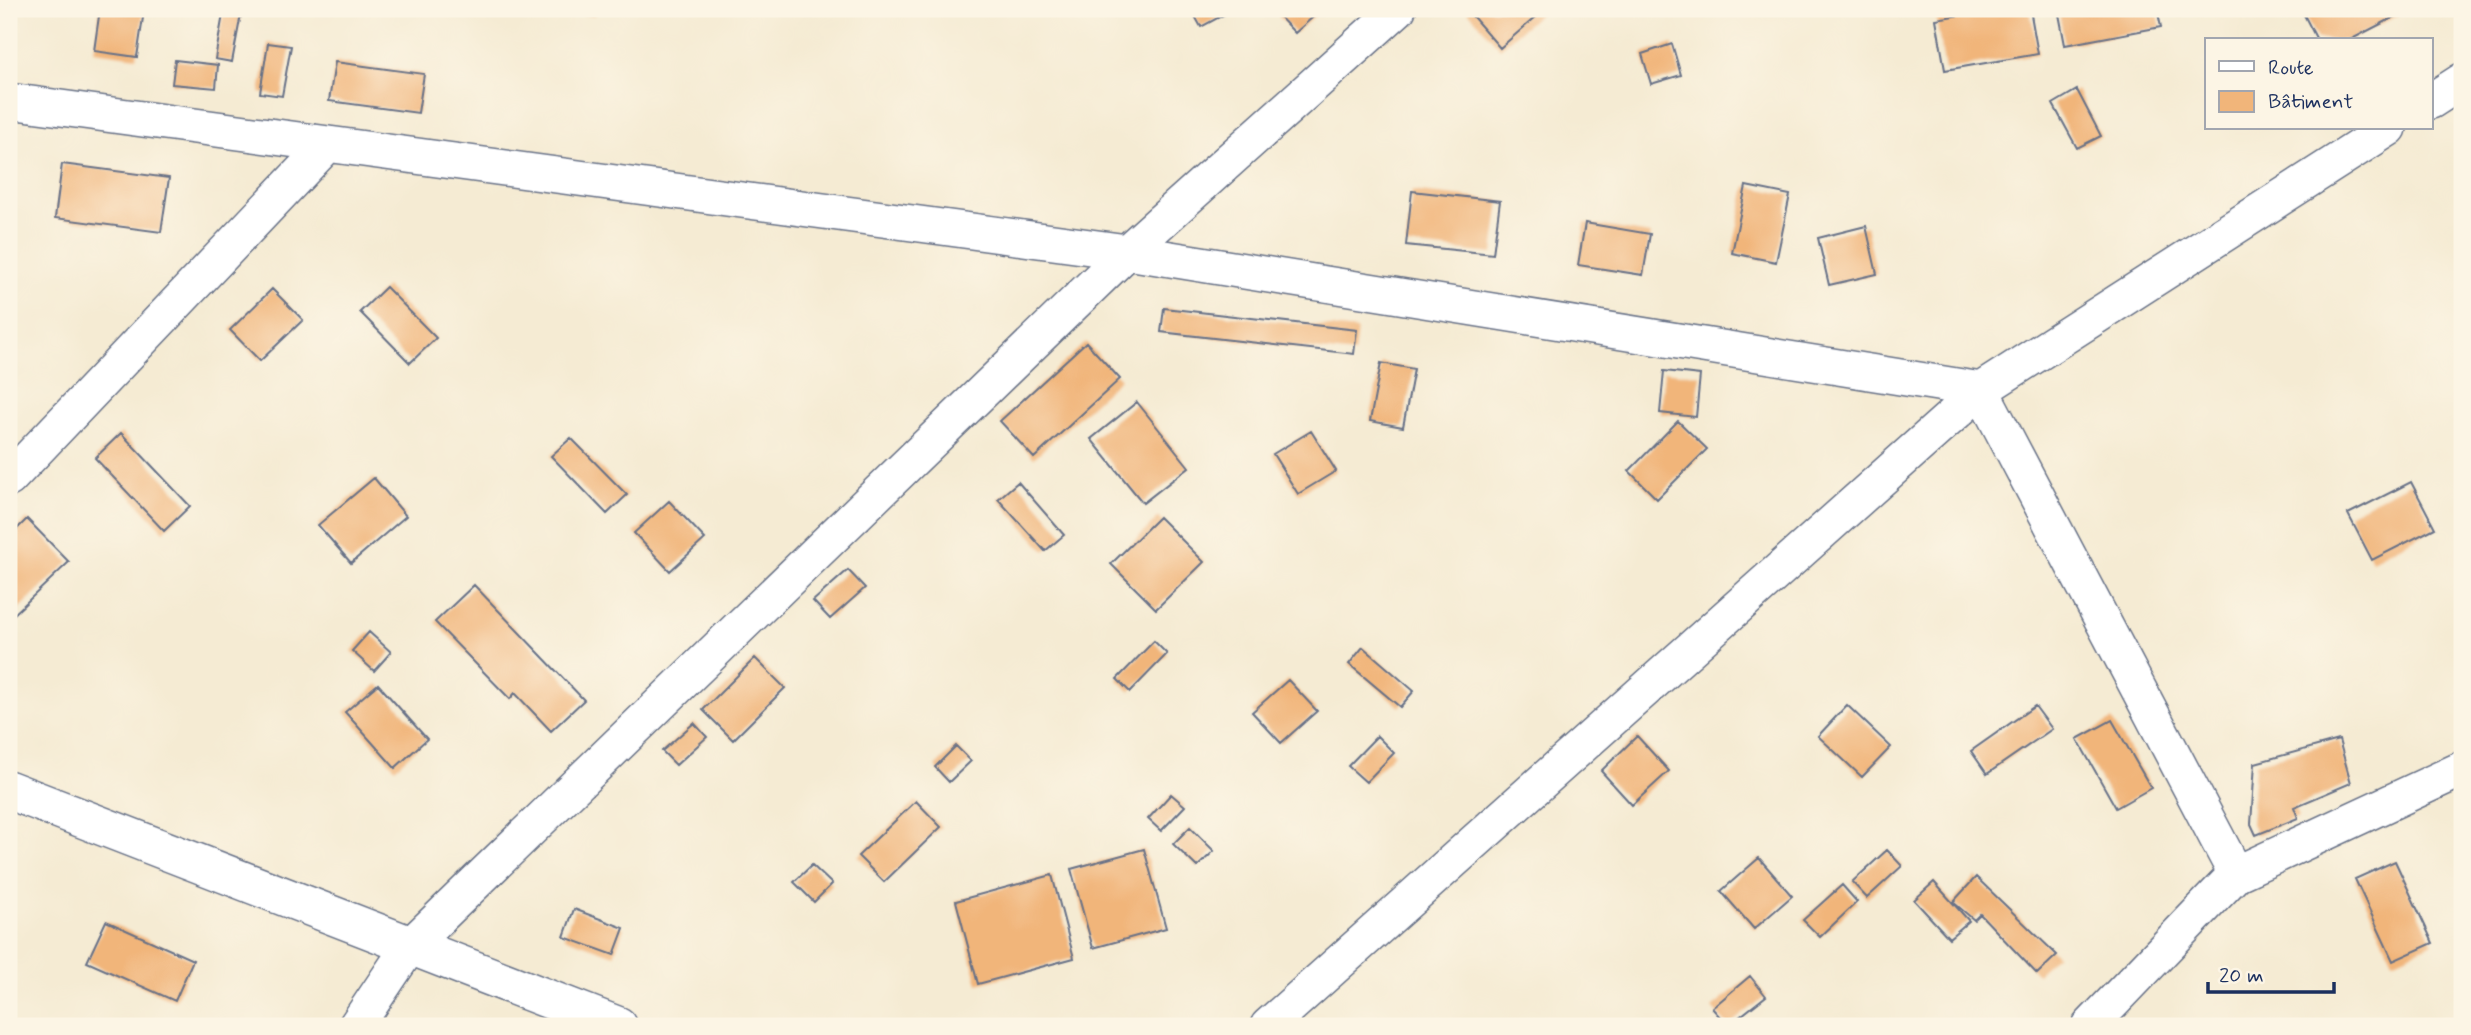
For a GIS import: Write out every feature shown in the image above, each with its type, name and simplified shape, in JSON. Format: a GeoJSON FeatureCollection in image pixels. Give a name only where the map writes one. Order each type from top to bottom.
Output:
{"type":"FeatureCollection","features":[{"type":"Feature","properties":{"kind":"street"},"geometry":{"type":"LineString","coordinates":[[356,1026],[409,947],[1127,252],[1398,9]]}},
{"type":"Feature","properties":{"kind":"street"},"geometry":{"type":"LineString","coordinates":[[2432,100],[2462,81]]}},
{"type":"Feature","properties":{"kind":"street"},"geometry":{"type":"LineString","coordinates":[[9,101],[1127,252],[1981,390]]}},
{"type":"Feature","properties":{"kind":"street"},"geometry":{"type":"LineString","coordinates":[[1268,1026],[1981,390],[2386,130]]}},
{"type":"Feature","properties":{"kind":"street"},"geometry":{"type":"LineString","coordinates":[[9,479],[328,144]]}},
{"type":"Feature","properties":{"kind":"street"},"geometry":{"type":"LineString","coordinates":[[1981,390],[2236,874]]}},
{"type":"Feature","properties":{"kind":"street"},"geometry":{"type":"LineString","coordinates":[[2090,1026],[2236,874],[2462,769]]}},
{"type":"Feature","properties":{"kind":"street"},"geometry":{"type":"LineString","coordinates":[[9,790],[618,1026]]}},
{"type":"Feature","properties":{"kind":"building"},"geometry":{"type":"Polygon","coordinates":[[[100,9],[144,11],[137,57],[94,51],[100,9]]]}},
{"type":"Feature","properties":{"kind":"building"},"geometry":{"type":"Polygon","coordinates":[[[224,9],[242,9],[232,62],[215,59],[224,9]]]}},
{"type":"Feature","properties":{"kind":"building"},"geometry":{"type":"Polygon","coordinates":[[[551,9],[595,9],[594,16],[551,9]]]}},
{"type":"Feature","properties":{"kind":"building"},"geometry":{"type":"Polygon","coordinates":[[[1191,9],[1227,9],[1229,12],[1201,27],[1191,9]]]}},
{"type":"Feature","properties":{"kind":"building"},"geometry":{"type":"Polygon","coordinates":[[[1272,9],[1322,9],[1295,33],[1272,9]]]}},
{"type":"Feature","properties":{"kind":"building"},"geometry":{"type":"Polygon","coordinates":[[[1468,9],[1545,9],[1500,48],[1468,9]]]}},
{"type":"Feature","properties":{"kind":"building"},"geometry":{"type":"Polygon","coordinates":[[[1996,9],[2030,9],[2038,54],[1945,70],[1936,19],[1996,9]]]}},
{"type":"Feature","properties":{"kind":"building"},"geometry":{"type":"Polygon","coordinates":[[[2058,9],[2157,9],[2161,27],[2065,45],[2058,9]]]}},
{"type":"Feature","properties":{"kind":"building"},"geometry":{"type":"Polygon","coordinates":[[[2301,9],[2410,9],[2354,38],[2316,38],[2301,9]]]}},
{"type":"Feature","properties":{"kind":"building"},"geometry":{"type":"Polygon","coordinates":[[[268,43],[291,46],[282,96],[260,93],[268,43]]]}},
{"type":"Feature","properties":{"kind":"building"},"geometry":{"type":"Polygon","coordinates":[[[1672,44],[1681,75],[1651,84],[1642,54],[1672,44]]]}},
{"type":"Feature","properties":{"kind":"building"},"geometry":{"type":"Polygon","coordinates":[[[175,60],[218,65],[216,88],[172,84],[175,60]]]}},
{"type":"Feature","properties":{"kind":"building"},"geometry":{"type":"Polygon","coordinates":[[[335,62],[424,74],[418,113],[329,101],[335,62]]]}},
{"type":"Feature","properties":{"kind":"building"},"geometry":{"type":"Polygon","coordinates":[[[2077,90],[2101,136],[2077,148],[2053,104],[2077,90]]]}},
{"type":"Feature","properties":{"kind":"building"},"geometry":{"type":"Polygon","coordinates":[[[62,164],[169,178],[161,232],[55,218],[62,164]]]}},
{"type":"Feature","properties":{"kind":"building"},"geometry":{"type":"Polygon","coordinates":[[[1746,186],[1790,195],[1776,262],[1732,253],[1746,186]]]}},
{"type":"Feature","properties":{"kind":"building"},"geometry":{"type":"Polygon","coordinates":[[[1412,191],[1500,201],[1493,254],[1406,245],[1412,191]]]}},
{"type":"Feature","properties":{"kind":"building"},"geometry":{"type":"Polygon","coordinates":[[[1585,223],[1650,234],[1643,275],[1578,265],[1585,223]]]}},
{"type":"Feature","properties":{"kind":"building"},"geometry":{"type":"Polygon","coordinates":[[[1866,226],[1877,274],[1829,285],[1818,238],[1866,226]]]}},
{"type":"Feature","properties":{"kind":"building"},"geometry":{"type":"Polygon","coordinates":[[[386,287],[436,338],[410,363],[360,312],[386,287]]]}},
{"type":"Feature","properties":{"kind":"building"},"geometry":{"type":"Polygon","coordinates":[[[272,289],[303,320],[260,361],[230,330],[272,289]]]}},
{"type":"Feature","properties":{"kind":"building"},"geometry":{"type":"Polygon","coordinates":[[[1164,308],[1357,330],[1354,354],[1161,332],[1164,308]]]}},
{"type":"Feature","properties":{"kind":"building"},"geometry":{"type":"Polygon","coordinates":[[[1086,342],[1120,379],[1034,458],[1000,421],[1086,342]]]}},
{"type":"Feature","properties":{"kind":"building"},"geometry":{"type":"Polygon","coordinates":[[[1381,363],[1414,369],[1403,427],[1370,421],[1381,363]]]}},
{"type":"Feature","properties":{"kind":"building"},"geometry":{"type":"Polygon","coordinates":[[[1664,371],[1700,375],[1696,417],[1660,413],[1664,371]]]}},
{"type":"Feature","properties":{"kind":"building"},"geometry":{"type":"Polygon","coordinates":[[[1137,402],[1189,467],[1143,503],[1091,439],[1137,402]]]}},
{"type":"Feature","properties":{"kind":"building"},"geometry":{"type":"Polygon","coordinates":[[[1678,421],[1707,449],[1657,499],[1629,471],[1678,421]]]}},
{"type":"Feature","properties":{"kind":"building"},"geometry":{"type":"Polygon","coordinates":[[[1311,431],[1336,471],[1298,494],[1273,454],[1311,431]]]}},
{"type":"Feature","properties":{"kind":"building"},"geometry":{"type":"Polygon","coordinates":[[[121,433],[190,506],[164,531],[95,458],[121,433]]]}},
{"type":"Feature","properties":{"kind":"building"},"geometry":{"type":"Polygon","coordinates":[[[571,438],[627,495],[607,514],[551,456],[571,438]]]}},
{"type":"Feature","properties":{"kind":"building"},"geometry":{"type":"Polygon","coordinates":[[[374,478],[406,516],[351,563],[318,525],[374,478]]]}},
{"type":"Feature","properties":{"kind":"building"},"geometry":{"type":"Polygon","coordinates":[[[1018,482],[1064,535],[1045,551],[998,499],[1018,482]]]}},
{"type":"Feature","properties":{"kind":"building"},"geometry":{"type":"Polygon","coordinates":[[[2411,482],[2435,528],[2372,560],[2348,514],[2411,482]]]}},
{"type":"Feature","properties":{"kind":"building"},"geometry":{"type":"Polygon","coordinates":[[[669,501],[705,539],[670,571],[634,533],[669,501]]]}},
{"type":"Feature","properties":{"kind":"building"},"geometry":{"type":"Polygon","coordinates":[[[1159,517],[1204,562],[1156,609],[1111,564],[1159,517]]]}},
{"type":"Feature","properties":{"kind":"building"},"geometry":{"type":"Polygon","coordinates":[[[27,519],[69,562],[9,619],[9,537],[27,519]]]}},
{"type":"Feature","properties":{"kind":"building"},"geometry":{"type":"Polygon","coordinates":[[[848,570],[865,588],[830,619],[813,601],[848,570]]]}},
{"type":"Feature","properties":{"kind":"building"},"geometry":{"type":"Polygon","coordinates":[[[474,585],[584,700],[551,731],[515,693],[510,699],[435,622],[474,585]]]}},
{"type":"Feature","properties":{"kind":"building"},"geometry":{"type":"Polygon","coordinates":[[[369,632],[391,652],[374,671],[352,651],[369,632]]]}},
{"type":"Feature","properties":{"kind":"building"},"geometry":{"type":"Polygon","coordinates":[[[1154,641],[1167,654],[1130,692],[1117,679],[1154,641]]]}},
{"type":"Feature","properties":{"kind":"building"},"geometry":{"type":"Polygon","coordinates":[[[1363,647],[1414,691],[1400,707],[1349,664],[1363,647]]]}},
{"type":"Feature","properties":{"kind":"building"},"geometry":{"type":"Polygon","coordinates":[[[755,658],[785,688],[733,740],[703,710],[755,658]]]}},
{"type":"Feature","properties":{"kind":"building"},"geometry":{"type":"Polygon","coordinates":[[[1288,680],[1317,711],[1281,743],[1252,712],[1288,680]]]}},
{"type":"Feature","properties":{"kind":"building"},"geometry":{"type":"Polygon","coordinates":[[[378,684],[427,739],[395,768],[345,712],[378,684]]]}},
{"type":"Feature","properties":{"kind":"building"},"geometry":{"type":"Polygon","coordinates":[[[1847,705],[1891,747],[1862,777],[1818,736],[1847,705]]]}},
{"type":"Feature","properties":{"kind":"building"},"geometry":{"type":"Polygon","coordinates":[[[2035,706],[2052,729],[1987,774],[1971,751],[2035,706]]]}},
{"type":"Feature","properties":{"kind":"building"},"geometry":{"type":"Polygon","coordinates":[[[2112,720],[2151,788],[2116,808],[2077,739],[2112,720]]]}},
{"type":"Feature","properties":{"kind":"building"},"geometry":{"type":"Polygon","coordinates":[[[694,723],[707,737],[676,765],[662,751],[694,723]]]}},
{"type":"Feature","properties":{"kind":"building"},"geometry":{"type":"Polygon","coordinates":[[[1377,736],[1394,753],[1366,782],[1348,766],[1377,736]]]}},
{"type":"Feature","properties":{"kind":"building"},"geometry":{"type":"Polygon","coordinates":[[[1637,736],[1669,771],[1632,805],[1601,771],[1637,736]]]}},
{"type":"Feature","properties":{"kind":"building"},"geometry":{"type":"Polygon","coordinates":[[[2339,740],[2351,783],[2294,807],[2298,818],[2256,835],[2251,824],[2255,763],[2339,740]]]}},
{"type":"Feature","properties":{"kind":"building"},"geometry":{"type":"Polygon","coordinates":[[[956,746],[971,761],[949,782],[935,767],[956,746]]]}},
{"type":"Feature","properties":{"kind":"building"},"geometry":{"type":"Polygon","coordinates":[[[1171,794],[1185,806],[1161,831],[1148,819],[1171,794]]]}},
{"type":"Feature","properties":{"kind":"building"},"geometry":{"type":"Polygon","coordinates":[[[916,801],[941,827],[884,882],[858,856],[916,801]]]}},
{"type":"Feature","properties":{"kind":"building"},"geometry":{"type":"Polygon","coordinates":[[[1190,827],[1214,851],[1197,867],[1173,844],[1190,827]]]}},
{"type":"Feature","properties":{"kind":"building"},"geometry":{"type":"Polygon","coordinates":[[[1144,849],[1166,928],[1093,948],[1071,869],[1144,849]]]}},
{"type":"Feature","properties":{"kind":"building"},"geometry":{"type":"Polygon","coordinates":[[[1887,850],[1902,866],[1867,898],[1852,882],[1887,850]]]}},
{"type":"Feature","properties":{"kind":"building"},"geometry":{"type":"Polygon","coordinates":[[[1759,858],[1792,896],[1754,929],[1721,891],[1759,858]]]}},
{"type":"Feature","properties":{"kind":"building"},"geometry":{"type":"Polygon","coordinates":[[[2395,861],[2433,943],[2393,961],[2355,879],[2395,861]]]}},
{"type":"Feature","properties":{"kind":"building"},"geometry":{"type":"Polygon","coordinates":[[[812,865],[832,884],[814,902],[794,882],[812,865]]]}},
{"type":"Feature","properties":{"kind":"building"},"geometry":{"type":"Polygon","coordinates":[[[1052,875],[1074,958],[978,984],[956,901],[1052,875]]]}},
{"type":"Feature","properties":{"kind":"building"},"geometry":{"type":"Polygon","coordinates":[[[1976,877],[2057,955],[2037,974],[1980,914],[1974,920],[1953,902],[1976,877]]]}},
{"type":"Feature","properties":{"kind":"building"},"geometry":{"type":"Polygon","coordinates":[[[1934,882],[1969,921],[1949,938],[1914,900],[1934,882]]]}},
{"type":"Feature","properties":{"kind":"building"},"geometry":{"type":"Polygon","coordinates":[[[1842,885],[1857,902],[1820,937],[1803,920],[1842,885]]]}},
{"type":"Feature","properties":{"kind":"building"},"geometry":{"type":"Polygon","coordinates":[[[574,909],[624,928],[614,955],[564,937],[574,909]]]}},
{"type":"Feature","properties":{"kind":"building"},"geometry":{"type":"Polygon","coordinates":[[[106,921],[193,960],[175,1001],[87,962],[106,921]]]}},
{"type":"Feature","properties":{"kind":"building"},"geometry":{"type":"Polygon","coordinates":[[[1750,976],[1766,996],[1728,1026],[1712,1008],[1750,976]]]}}]}
